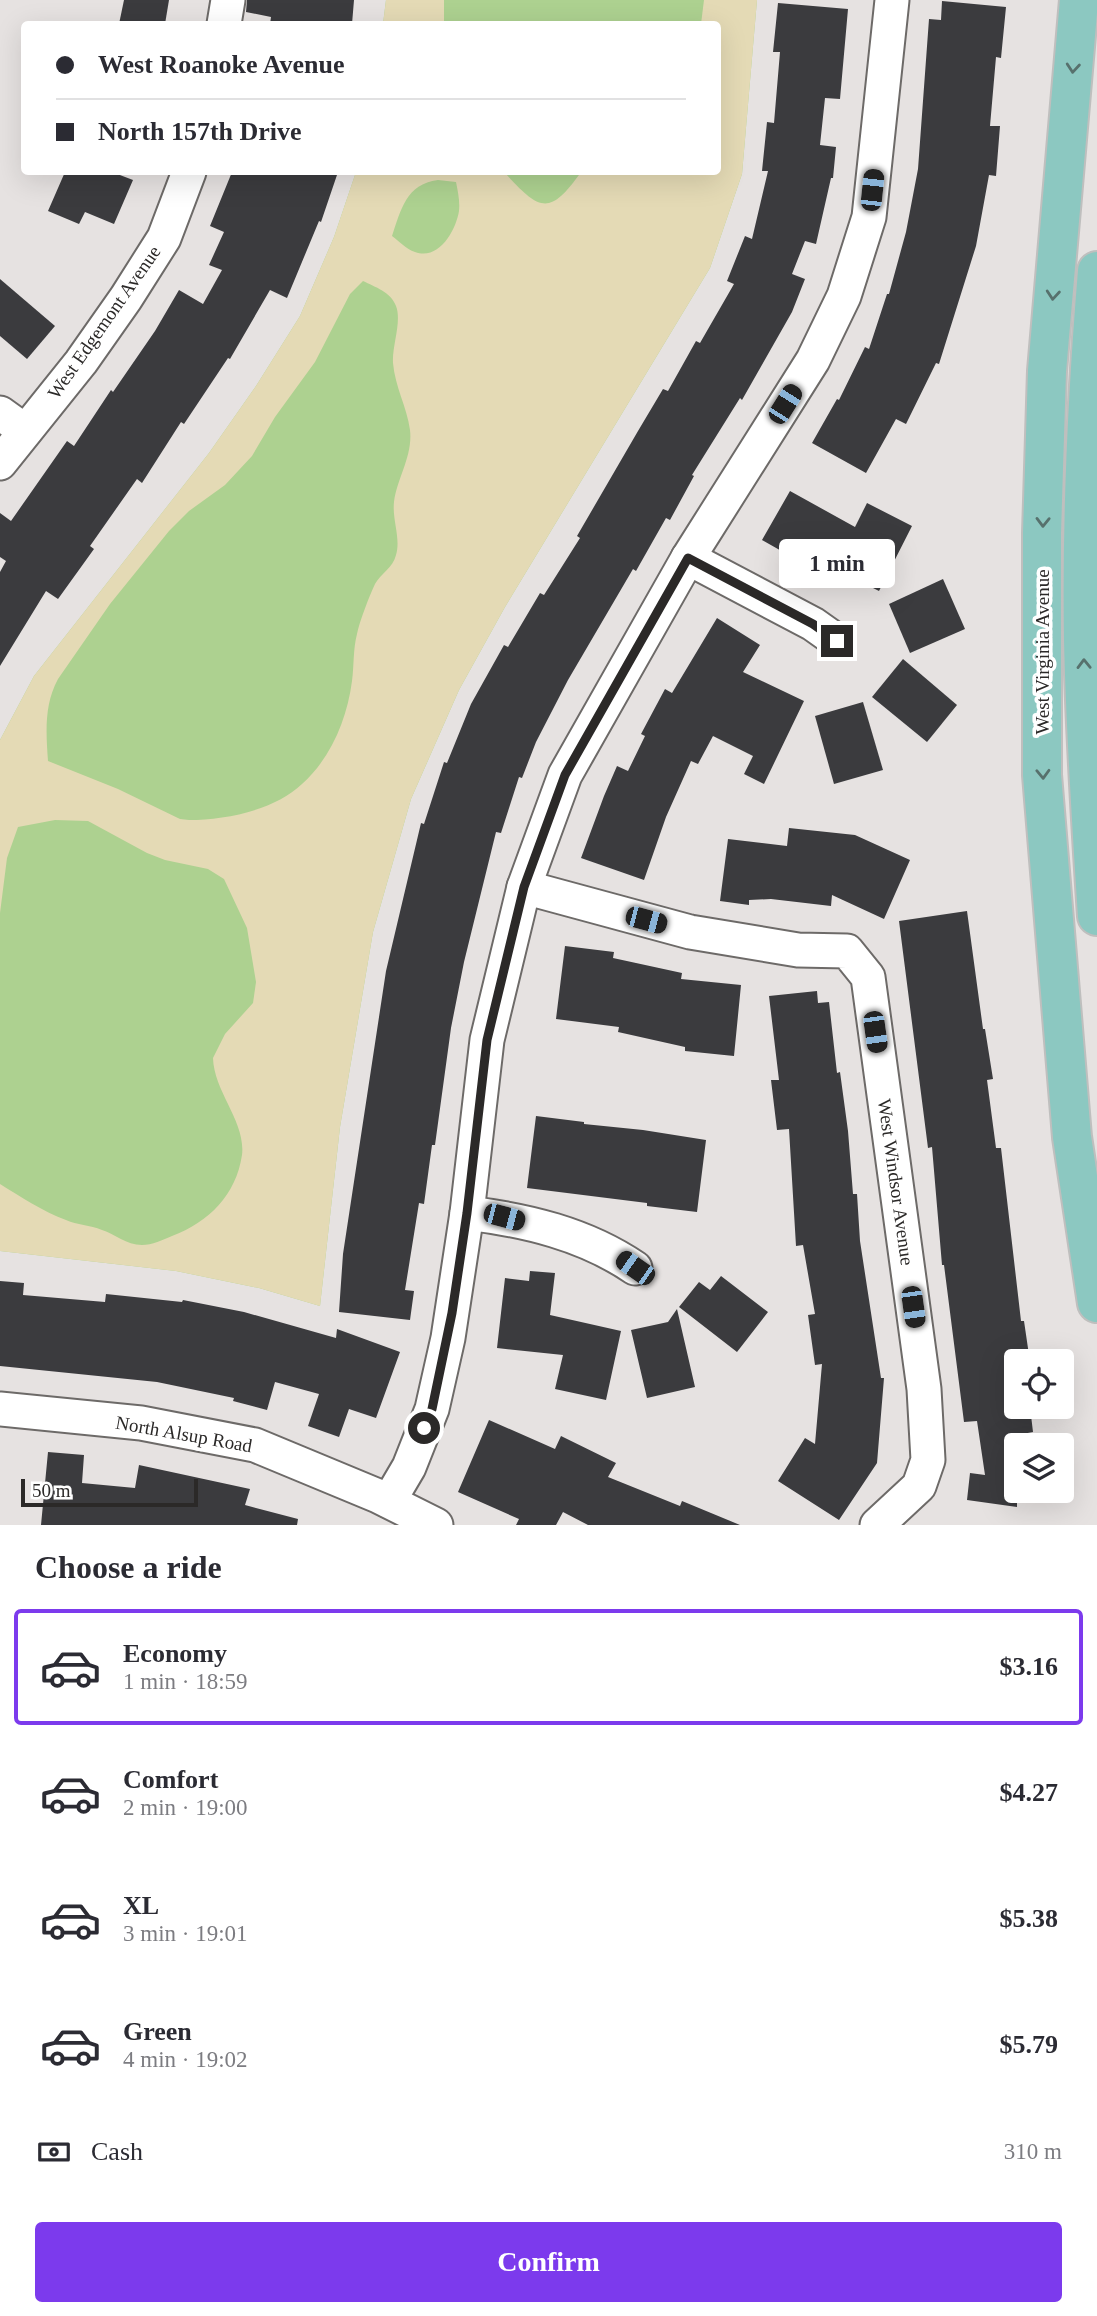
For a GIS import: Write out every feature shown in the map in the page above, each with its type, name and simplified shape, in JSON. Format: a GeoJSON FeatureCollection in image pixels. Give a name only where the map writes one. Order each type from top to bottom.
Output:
{"type":"FeatureCollection","features":[{"type":"Feature","properties":{"kind":"main road","name":"West Virginia Avenue"},"geometry":{"type":"LineString","coordinates":[[1079,0],[1046,371],[1042,533],[1042,775],[1072,1136],[1097,1303]]}},
{"type":"Feature","properties":{"kind":"main road"},"geometry":{"type":"LineString","coordinates":[[1097,271],[1087,419],[1083,579],[1094,781],[1097,916]]}},
{"type":"Feature","properties":{"kind":"street"},"geometry":{"type":"LineString","coordinates":[[224,21],[228,0]]}},
{"type":"Feature","properties":{"kind":"street"},"geometry":{"type":"LineString","coordinates":[[388,1501],[409,1466],[432,1409],[448,1338],[467,1213],[487,1040],[524,887],[565,775],[688,558],[813,360],[844,296],[869,217],[892,0]]}},
{"type":"Feature","properties":{"kind":"street","name":"West Edgemont Avenue"},"geometry":{"type":"LineString","coordinates":[[0,463],[12,422],[81,362],[126,299],[164,238],[189,175]]}},
{"type":"Feature","properties":{"kind":"street"},"geometry":{"type":"LineString","coordinates":[[688,558],[813,624],[837,641]]}},
{"type":"Feature","properties":{"kind":"street","name":"West Windsor Avenue"},"geometry":{"type":"LineString","coordinates":[[524,887],[690,932],[798,950],[847,951],[868,977],[924,1390],[928,1460],[919,1486],[877,1525]]}},
{"type":"Feature","properties":{"kind":"street"},"geometry":{"type":"LineString","coordinates":[[467,1213],[504,1217],[572,1235],[610,1251],[635,1268]]}},
{"type":"Feature","properties":{"kind":"street","name":"North Alsup Road"},"geometry":{"type":"LineString","coordinates":[[0,1409],[141,1423],[255,1446],[388,1501],[436,1525]]}},
{"type":"Feature","properties":{"kind":"green space"},"geometry":{"type":"Polygon","coordinates":[[[386,0],[757,0],[742,174],[710,268],[505,607],[459,690],[411,799],[373,932],[340,1127],[320,1306],[259,1288],[176,1271],[0,1251],[0,740],[34,676],[209,453],[300,316],[334,237],[355,175],[721,175],[721,21],[383,21],[386,0]]]}},
{"type":"Feature","properties":{"kind":"sand"},"geometry":{"type":"Polygon","coordinates":[[[386,0],[444,0],[444,21],[383,21],[386,0]]]}},
{"type":"Feature","properties":{"kind":"sand"},"geometry":{"type":"Polygon","coordinates":[[[704,0],[757,0],[742,174],[710,268],[505,607],[459,690],[411,799],[373,932],[340,1127],[320,1306],[259,1288],[176,1271],[0,1251],[0,1184],[57,1216],[97,1228],[136,1245],[154,1243],[185,1230],[209,1215],[219,1205],[234,1183],[242,1155],[242,1143],[219,1083],[213,1058],[225,1034],[253,1003],[256,982],[247,928],[224,879],[208,869],[165,860],[147,853],[88,821],[55,820],[18,827],[7,858],[0,913],[0,740],[34,676],[209,453],[256,386],[300,316],[334,237],[355,175],[507,175],[536,201],[545,203],[553,202],[579,175],[721,175],[721,21],[701,21],[704,0]],[[438,180],[419,187],[406,200],[392,236],[415,252],[424,254],[439,248],[450,235],[457,219],[459,204],[456,182],[438,180]],[[363,281],[350,294],[315,362],[275,417],[252,456],[225,485],[189,511],[169,531],[110,604],[53,689],[48,709],[48,761],[118,789],[180,819],[189,820],[249,812],[278,801],[302,784],[321,762],[336,737],[346,709],[358,628],[375,584],[396,555],[398,542],[394,502],[409,449],[410,430],[393,363],[398,312],[394,301],[363,281]]]}},
{"type":"Feature","properties":{"kind":"building"},"geometry":{"type":"Polygon","coordinates":[[[124,0],[169,0],[166,21],[120,21],[124,0]]]}},
{"type":"Feature","properties":{"kind":"building"},"geometry":{"type":"Polygon","coordinates":[[[247,0],[354,0],[352,21],[270,21],[271,17],[246,12],[247,0]]]}},
{"type":"Feature","properties":{"kind":"building"},"geometry":{"type":"Polygon","coordinates":[[[942,1],[1006,7],[1001,58],[996,57],[990,126],[1000,126],[996,176],[989,175],[976,246],[939,364],[936,363],[906,424],[896,419],[866,473],[812,443],[837,399],[839,400],[865,347],[869,349],[889,294],[906,232],[918,169],[929,19],[941,20],[942,1]]]}},
{"type":"Feature","properties":{"kind":"building"},"geometry":{"type":"Polygon","coordinates":[[[778,3],[848,9],[840,99],[825,98],[820,145],[836,147],[833,178],[816,244],[805,241],[792,274],[805,279],[792,312],[742,400],[740,398],[692,475],[694,476],[670,520],[666,518],[636,571],[633,569],[568,680],[536,742],[522,778],[519,777],[501,833],[496,832],[451,1028],[424,1204],[419,1203],[405,1290],[414,1291],[410,1320],[339,1312],[343,1254],[386,971],[421,823],[424,824],[444,762],[447,763],[471,704],[504,645],[508,647],[540,593],[544,595],[580,538],[577,536],[663,389],[668,391],[696,341],[700,343],[734,284],[727,281],[745,236],[752,239],[768,171],[762,171],[767,122],[774,123],[780,52],[773,52],[778,3]]]}},
{"type":"Feature","properties":{"kind":"building"},"geometry":{"type":"Polygon","coordinates":[[[64,175],[120,175],[133,180],[114,224],[85,212],[79,224],[48,211],[64,175]]]}},
{"type":"Feature","properties":{"kind":"building"},"geometry":{"type":"Polygon","coordinates":[[[231,175],[337,175],[321,222],[319,221],[287,298],[270,290],[230,359],[228,358],[184,424],[181,422],[142,483],[137,479],[90,546],[94,549],[58,599],[46,591],[0,666],[0,572],[6,561],[0,557],[0,513],[11,521],[67,441],[74,446],[155,331],[179,290],[203,304],[222,270],[209,265],[224,232],[210,226],[231,175]]]}},
{"type":"Feature","properties":{"kind":"building"},"geometry":{"type":"Polygon","coordinates":[[[0,279],[55,326],[27,359],[0,336],[0,279]]]}},
{"type":"Feature","properties":{"kind":"building"},"geometry":{"type":"Polygon","coordinates":[[[790,491],[855,527],[867,503],[912,526],[879,591],[815,559],[804,578],[779,563],[785,553],[762,540],[790,491]]]}},
{"type":"Feature","properties":{"kind":"building"},"geometry":{"type":"Polygon","coordinates":[[[943,579],[965,629],[910,653],[889,604],[943,579]]]}},
{"type":"Feature","properties":{"kind":"building"},"geometry":{"type":"Polygon","coordinates":[[[717,618],[760,645],[743,672],[804,701],[764,784],[744,774],[753,756],[713,736],[698,764],[691,761],[666,817],[644,880],[581,858],[617,766],[628,771],[645,736],[641,734],[665,689],[672,693],[717,618]]]}},
{"type":"Feature","properties":{"kind":"building"},"geometry":{"type":"Polygon","coordinates":[[[903,659],[957,705],[927,742],[872,697],[903,659]]]}},
{"type":"Feature","properties":{"kind":"building"},"geometry":{"type":"Polygon","coordinates":[[[863,702],[883,770],[834,784],[815,716],[863,702]]]}},
{"type":"Feature","properties":{"kind":"building"},"geometry":{"type":"Polygon","coordinates":[[[789,828],[855,835],[910,860],[884,919],[832,895],[831,906],[771,899],[749,900],[749,905],[720,901],[728,839],[787,846],[789,828]]]}},
{"type":"Feature","properties":{"kind":"building"},"geometry":{"type":"Polygon","coordinates":[[[967,911],[983,1029],[993,1079],[987,1080],[996,1148],[1001,1148],[1021,1321],[1024,1321],[1028,1349],[1004,1349],[1004,1419],[1031,1419],[1033,1432],[1004,1433],[1004,1503],[1017,1503],[1017,1507],[967,1500],[970,1473],[985,1475],[977,1421],[964,1422],[942,1265],[932,1147],[928,1148],[899,921],[967,911]]]}},
{"type":"Feature","properties":{"kind":"building"},"geometry":{"type":"Polygon","coordinates":[[[565,946],[614,952],[613,958],[682,973],[681,979],[741,985],[734,1056],[685,1051],[685,1047],[618,1032],[619,1027],[556,1019],[565,946]]]}},
{"type":"Feature","properties":{"kind":"building"},"geometry":{"type":"Polygon","coordinates":[[[817,991],[818,1003],[829,1002],[837,1073],[840,1072],[848,1131],[853,1194],[857,1194],[860,1241],[881,1378],[884,1378],[877,1463],[839,1520],[778,1481],[805,1438],[815,1444],[822,1364],[815,1365],[808,1315],[815,1314],[803,1245],[796,1246],[789,1129],[777,1130],[771,1080],[779,1080],[769,996],[817,991]]]}},
{"type":"Feature","properties":{"kind":"building"},"geometry":{"type":"Polygon","coordinates":[[[536,1116],[706,1140],[697,1212],[527,1188],[536,1116]]]}},
{"type":"Feature","properties":{"kind":"building"},"geometry":{"type":"Polygon","coordinates":[[[530,1271],[555,1273],[550,1315],[621,1331],[606,1400],[555,1389],[563,1355],[497,1348],[505,1278],[529,1281],[530,1271]]]}},
{"type":"Feature","properties":{"kind":"building"},"geometry":{"type":"Polygon","coordinates":[[[721,1276],[768,1312],[737,1352],[679,1307],[699,1282],[710,1290],[721,1276]]]}},
{"type":"Feature","properties":{"kind":"building"},"geometry":{"type":"Polygon","coordinates":[[[0,1281],[24,1283],[23,1295],[105,1302],[106,1294],[183,1300],[244,1312],[336,1338],[337,1329],[400,1352],[376,1418],[349,1409],[339,1437],[308,1426],[319,1394],[275,1382],[267,1410],[233,1401],[234,1398],[157,1382],[0,1366],[0,1281]]]}},
{"type":"Feature","properties":{"kind":"building"},"geometry":{"type":"Polygon","coordinates":[[[677,1309],[695,1387],[647,1398],[631,1330],[668,1322],[677,1309]]]}},
{"type":"Feature","properties":{"kind":"building"},"geometry":{"type":"Polygon","coordinates":[[[489,1420],[555,1449],[561,1436],[616,1463],[608,1477],[680,1506],[682,1501],[740,1525],[588,1525],[563,1512],[556,1525],[516,1525],[519,1519],[458,1492],[489,1420]]]}},
{"type":"Feature","properties":{"kind":"building"},"geometry":{"type":"Polygon","coordinates":[[[48,1452],[84,1455],[82,1483],[135,1488],[139,1465],[250,1489],[245,1505],[298,1519],[297,1525],[41,1525],[48,1452]]]}},
{"type":"Feature","properties":{"kind":"route"},"geometry":{"type":"LineString","coordinates":[[424,1428],[432,1409],[448,1338],[467,1213],[487,1040],[524,887],[565,775],[688,558],[813,624],[837,641]]}}]}
